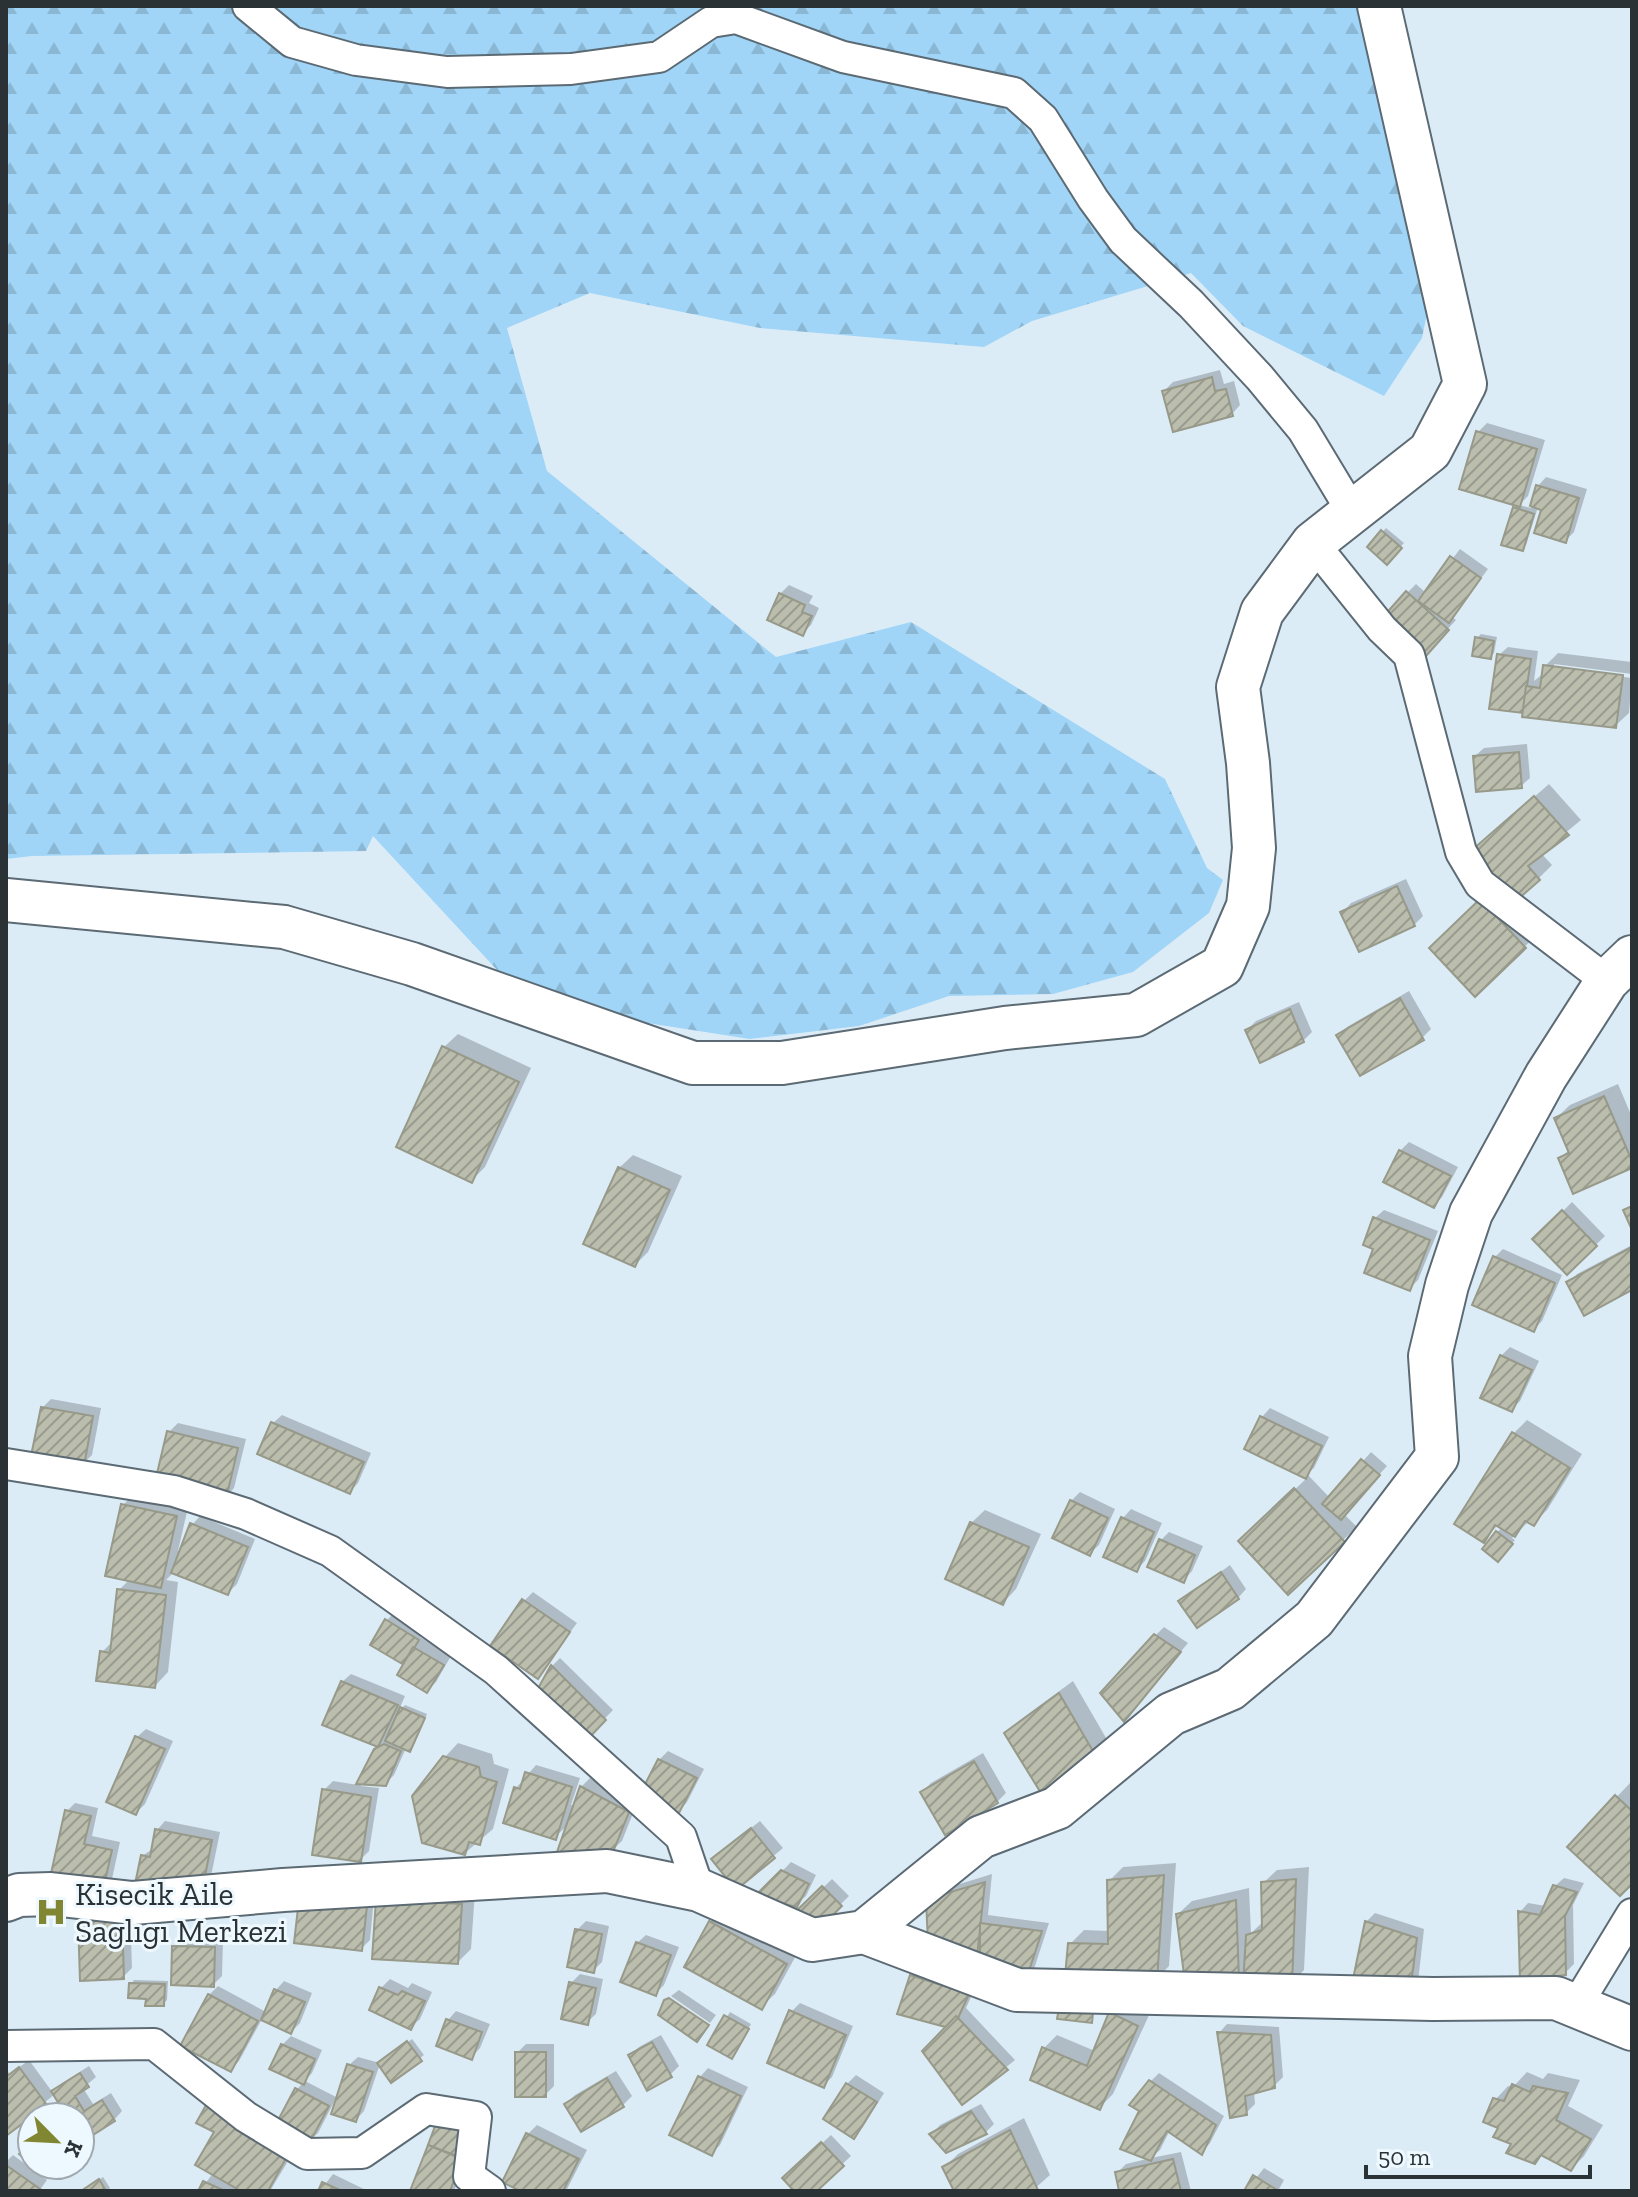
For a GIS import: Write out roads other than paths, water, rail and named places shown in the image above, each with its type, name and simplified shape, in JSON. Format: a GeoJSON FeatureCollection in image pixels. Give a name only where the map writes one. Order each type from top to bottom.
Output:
{"type":"FeatureCollection","features":[{"type":"Feature","properties":{"kind":"street"},"geometry":{"type":"LineString","coordinates":[[248,6],[292,42],[356,60],[447,72],[571,69],[659,57],[711,22],[736,18],[843,57],[1014,93],[1043,119],[1093,199],[1123,240],[1191,304],[1260,378],[1303,430],[1353,513]]}},
{"type":"Feature","properties":{"kind":"street"},"geometry":{"type":"LineString","coordinates":[[6,900],[284,927],[412,964],[693,1063],[782,1063],[1005,1028],[1136,1015],[1222,966],[1248,906],[1254,848],[1248,763],[1238,687],[1262,612],[1313,543],[1430,451],[1465,384],[1379,6]]}},
{"type":"Feature","properties":{"kind":"street"},"geometry":{"type":"LineString","coordinates":[[864,1932],[981,1837],[1057,1808],[1171,1714],[1230,1689],[1314,1619],[1437,1457],[1430,1356],[1447,1285],[1471,1213],[1546,1076],[1619,969],[1480,884],[1461,852],[1409,655],[1382,629],[1313,543]]}},
{"type":"Feature","properties":{"kind":"street"},"geometry":{"type":"LineString","coordinates":[[6,1464],[174,1491],[246,1514],[330,1551],[496,1670],[681,1837],[699,1890]]}},
{"type":"Feature","properties":{"kind":"street"},"geometry":{"type":"LineString","coordinates":[[6,1900],[19,1895],[51,1894],[133,1903],[283,1890],[607,1871],[699,1890],[812,1940],[864,1932],[1017,1990],[1433,1999],[1556,1998],[1632,2029]]}},
{"type":"Feature","properties":{"kind":"street"},"geometry":{"type":"LineString","coordinates":[[1576,2006],[1632,1914]]}},
{"type":"Feature","properties":{"kind":"street"},"geometry":{"type":"LineString","coordinates":[[6,2046],[154,2044],[246,2117],[307,2154],[362,2153],[426,2109],[476,2117],[469,2176],[490,2191]]}},
{"type":"Feature","properties":{"kind":"place","name":"Kisecik Aile Saglıgı Merkezi"},"geometry":{"type":"Point","coordinates":[51,1912]}}]}
